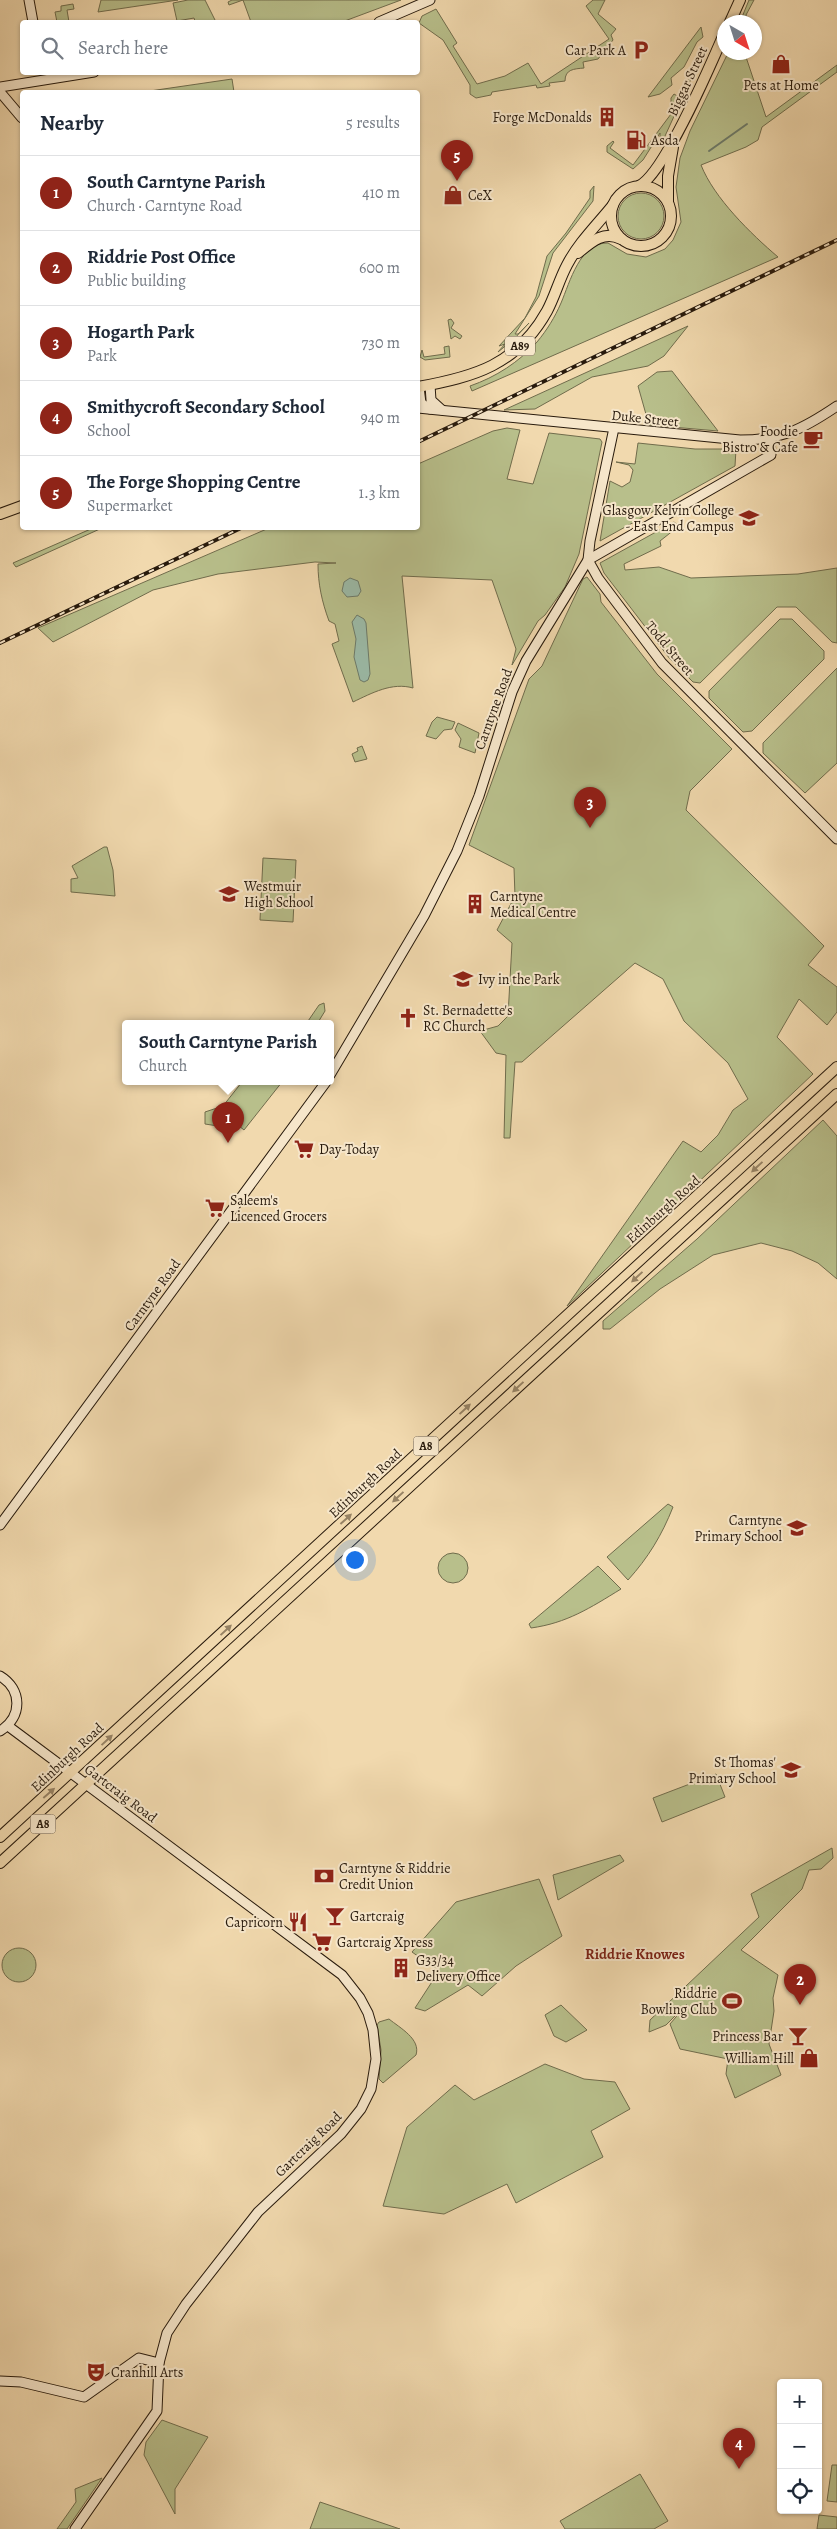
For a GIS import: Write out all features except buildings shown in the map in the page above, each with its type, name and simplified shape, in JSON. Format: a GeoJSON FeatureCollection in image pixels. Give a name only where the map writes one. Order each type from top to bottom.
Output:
{"type":"FeatureCollection","features":[{"type":"Feature","properties":{"kind":"main road"},"geometry":{"type":"LineString","coordinates":[[733,15],[740,0]]}},
{"type":"Feature","properties":{"kind":"main road","name":"Biggar Street"},"geometry":{"type":"LineString","coordinates":[[639,186],[652,176],[675,140],[717,49]]}},
{"type":"Feature","properties":{"kind":"main road","name":"Biggar Street"},"geometry":{"type":"LineString","coordinates":[[669,203],[668,176],[675,140]]}},
{"type":"Feature","properties":{"kind":"main road"},"geometry":{"type":"LineString","coordinates":[[639,186],[650,187],[661,193],[669,203],[671,222],[665,236],[652,245],[636,246],[621,239],[611,220],[613,205],[622,193],[639,186]]}},
{"type":"Feature","properties":{"kind":"main road","name":"A89"},"geometry":{"type":"LineString","coordinates":[[422,386],[479,373],[513,352],[541,321],[570,260],[583,240],[613,205]]}},
{"type":"Feature","properties":{"kind":"main road","name":"A89"},"geometry":{"type":"LineString","coordinates":[[570,260],[599,238],[610,236],[621,239]]}},
{"type":"Feature","properties":{"kind":"main road"},"geometry":{"type":"LineString","coordinates":[[0,514],[20,507]]}},
{"type":"Feature","properties":{"kind":"main road","name":"Edinburgh Road"},"geometry":{"type":"LineString","coordinates":[[0,1837],[72,1773],[837,1067]]}},
{"type":"Feature","properties":{"kind":"main road","name":"A8"},"geometry":{"type":"LineString","coordinates":[[0,1863],[837,1094]]}},
{"type":"Feature","properties":{"kind":"street"},"geometry":{"type":"LineString","coordinates":[[29,0],[33,20]]}},
{"type":"Feature","properties":{"kind":"street"},"geometry":{"type":"LineString","coordinates":[[384,20],[430,0]]}},
{"type":"Feature","properties":{"kind":"street"},"geometry":{"type":"LineString","coordinates":[[0,87],[42,76],[55,75]]}},
{"type":"Feature","properties":{"kind":"street"},"geometry":{"type":"LineString","coordinates":[[0,92],[20,116]]}},
{"type":"Feature","properties":{"kind":"street"},"geometry":{"type":"LineString","coordinates":[[422,386],[422,403],[430,409]]}},
{"type":"Feature","properties":{"kind":"street"},"geometry":{"type":"LineString","coordinates":[[422,386],[431,400],[442,410]]}},
{"type":"Feature","properties":{"kind":"street","name":"Duke Street"},"geometry":{"type":"LineString","coordinates":[[420,408],[717,439],[770,438],[802,428],[837,406]]}},
{"type":"Feature","properties":{"kind":"street"},"geometry":{"type":"LineString","coordinates":[[588,560],[590,538],[614,428]]}},
{"type":"Feature","properties":{"kind":"street","name":"Carntyne Road"},"geometry":{"type":"LineString","coordinates":[[334,1068],[424,916],[457,851],[479,796],[512,692],[526,661],[588,560],[771,455],[770,438]]}},
{"type":"Feature","properties":{"kind":"street","name":"Todd Street"},"geometry":{"type":"LineString","coordinates":[[588,560],[598,578],[662,663],[837,839]]}},
{"type":"Feature","properties":{"kind":"street","name":"Carntyne Road"},"geometry":{"type":"LineString","coordinates":[[0,1525],[324,1085]]}},
{"type":"Feature","properties":{"kind":"street"},"geometry":{"type":"LineString","coordinates":[[0,1676],[10,1682],[18,1698],[15,1712],[4,1728]]}},
{"type":"Feature","properties":{"kind":"street","name":"Gartcraig Road"},"geometry":{"type":"LineString","coordinates":[[4,1728],[72,1773],[342,1975],[360,1998],[368,2013],[373,2030],[376,2059],[372,2083],[361,2109],[341,2134],[258,2212],[186,2304],[167,2333],[159,2363],[157,2411],[75,2529]]}},
{"type":"Feature","properties":{"kind":"street"},"geometry":{"type":"LineString","coordinates":[[0,2381],[21,2382],[84,2397],[139,2358],[159,2363]]}},
{"type":"Feature","properties":{"kind":"green space"},"geometry":{"type":"Polygon","coordinates":[[[101,0],[178,0],[98,12],[101,0]]]}},
{"type":"Feature","properties":{"kind":"green space"},"geometry":{"type":"Polygon","coordinates":[[[188,0],[205,0],[215,20],[195,20],[194,18],[177,20],[173,3],[188,0]]]}},
{"type":"Feature","properties":{"kind":"green space"},"geometry":{"type":"Polygon","coordinates":[[[243,0],[229,5],[228,2],[243,0]]]}},
{"type":"Feature","properties":{"kind":"green space"},"geometry":{"type":"Polygon","coordinates":[[[243,0],[401,0],[347,20],[250,20],[243,0]]]}},
{"type":"Feature","properties":{"kind":"green space"},"geometry":{"type":"Polygon","coordinates":[[[593,0],[605,0],[598,14],[616,29],[611,35],[613,40],[598,59],[583,62],[584,68],[571,70],[565,77],[565,81],[549,83],[550,86],[537,88],[536,85],[492,92],[491,95],[476,98],[470,94],[470,85],[443,40],[420,24],[422,16],[436,9],[457,43],[453,46],[477,84],[505,76],[528,63],[541,84],[609,39],[586,6],[593,0]]]}},
{"type":"Feature","properties":{"kind":"green space"},"geometry":{"type":"Polygon","coordinates":[[[749,0],[754,0],[746,15],[743,15],[749,0]]]}},
{"type":"Feature","properties":{"kind":"green space"},"geometry":{"type":"Polygon","coordinates":[[[73,4],[74,9],[67,10],[69,20],[57,20],[55,12],[61,11],[61,6],[73,4]]]}},
{"type":"Feature","properties":{"kind":"green space"},"geometry":{"type":"Polygon","coordinates":[[[701,27],[703,37],[697,42],[684,67],[671,78],[672,85],[660,94],[648,97],[701,27]]]}},
{"type":"Feature","properties":{"kind":"green space"},"geometry":{"type":"Polygon","coordinates":[[[725,60],[747,60],[766,117],[837,65],[837,72],[762,127],[758,140],[746,147],[701,165],[715,190],[734,215],[778,257],[472,391],[470,386],[506,368],[523,356],[537,342],[556,313],[577,265],[590,249],[598,244],[608,243],[627,254],[646,257],[665,249],[673,240],[681,222],[676,187],[680,158],[690,131],[725,60]]]}},
{"type":"Feature","properties":{"kind":"green space"},"geometry":{"type":"Polygon","coordinates":[[[232,79],[234,90],[157,90],[232,79]]]}},
{"type":"Feature","properties":{"kind":"green space"},"geometry":{"type":"Polygon","coordinates":[[[691,79],[660,147],[660,133],[643,160],[633,169],[607,152],[607,146],[613,141],[610,148],[633,165],[671,114],[671,98],[674,94],[679,97],[685,90],[686,81],[691,79]]]}},
{"type":"Feature","properties":{"kind":"green space"},"geometry":{"type":"Polygon","coordinates":[[[594,186],[593,201],[553,253],[539,296],[515,334],[518,334],[529,323],[514,339],[498,352],[505,344],[499,346],[525,318],[536,297],[547,256],[566,233],[590,198],[590,191],[594,186]]]}},
{"type":"Feature","properties":{"kind":"green space"},"geometry":{"type":"Polygon","coordinates":[[[641,193],[654,197],[660,203],[664,216],[660,229],[654,235],[641,239],[628,235],[622,229],[618,216],[622,203],[628,197],[641,193]]]}},
{"type":"Feature","properties":{"kind":"green space"},"geometry":{"type":"Polygon","coordinates":[[[451,319],[454,323],[451,328],[462,336],[460,339],[455,336],[451,339],[448,320],[451,319]]]}},
{"type":"Feature","properties":{"kind":"green space"},"geometry":{"type":"Polygon","coordinates":[[[688,326],[664,356],[648,366],[592,377],[535,409],[504,410],[688,326]]]}},
{"type":"Feature","properties":{"kind":"green space"},"geometry":{"type":"Polygon","coordinates":[[[449,346],[450,357],[425,360],[420,357],[422,350],[424,357],[445,354],[444,347],[449,346]]]}},
{"type":"Feature","properties":{"kind":"green space"},"geometry":{"type":"Polygon","coordinates":[[[672,371],[718,431],[649,425],[638,386],[657,372],[672,371]]]}},
{"type":"Feature","properties":{"kind":"green space"},"geometry":{"type":"Polygon","coordinates":[[[507,428],[520,430],[507,479],[533,484],[549,433],[600,439],[602,442],[579,554],[565,587],[545,615],[538,621],[512,665],[516,649],[492,580],[402,576],[413,688],[390,687],[353,702],[332,644],[339,641],[335,624],[329,621],[319,579],[318,564],[336,563],[315,562],[218,574],[153,590],[53,642],[38,628],[264,530],[420,530],[420,463],[493,431],[507,428]]]}},
{"type":"Feature","properties":{"kind":"green space"},"geometry":{"type":"Polygon","coordinates":[[[638,443],[695,449],[736,449],[735,466],[600,541],[610,481],[622,487],[630,482],[633,470],[629,465],[616,462],[635,464],[638,443]]]}},
{"type":"Feature","properties":{"kind":"green space"},"geometry":{"type":"Polygon","coordinates":[[[674,522],[679,526],[660,541],[661,546],[624,564],[625,570],[659,567],[691,578],[798,574],[837,568],[837,643],[832,642],[796,607],[777,607],[700,683],[693,682],[670,659],[604,573],[600,563],[674,522]]]}},
{"type":"Feature","properties":{"kind":"green space"},"geometry":{"type":"Polygon","coordinates":[[[88,530],[98,530],[16,567],[13,563],[88,530]]]}},
{"type":"Feature","properties":{"kind":"green space"},"geometry":{"type":"Polygon","coordinates":[[[587,577],[600,594],[601,602],[657,674],[732,749],[690,791],[686,810],[824,946],[808,965],[837,987],[837,1012],[827,1025],[799,999],[777,1037],[813,1074],[567,1306],[683,1141],[701,1152],[718,1135],[733,1110],[748,1099],[728,1063],[684,1021],[663,979],[635,963],[522,1062],[515,1062],[510,1138],[504,1138],[506,1055],[496,1053],[480,1031],[498,1026],[508,1016],[512,943],[497,930],[515,896],[514,868],[469,845],[529,679],[542,666],[583,579],[587,577]]]}},
{"type":"Feature","properties":{"kind":"green space"},"geometry":{"type":"Polygon","coordinates":[[[780,619],[792,619],[824,651],[824,659],[752,731],[743,732],[709,698],[709,691],[780,619]]]}},
{"type":"Feature","properties":{"kind":"green space"},"geometry":{"type":"Polygon","coordinates":[[[837,668],[837,763],[805,793],[763,753],[763,743],[837,668]]]}},
{"type":"Feature","properties":{"kind":"green space"},"geometry":{"type":"Polygon","coordinates":[[[437,717],[455,722],[452,729],[444,730],[436,739],[426,736],[432,722],[437,717]]]}},
{"type":"Feature","properties":{"kind":"green space"},"geometry":{"type":"Polygon","coordinates":[[[458,723],[479,733],[475,753],[459,747],[461,739],[455,730],[458,723]]]}},
{"type":"Feature","properties":{"kind":"green space"},"geometry":{"type":"Polygon","coordinates":[[[362,746],[367,759],[355,762],[352,754],[358,751],[357,748],[362,746]]]}},
{"type":"Feature","properties":{"kind":"green space"},"geometry":{"type":"Polygon","coordinates":[[[107,847],[113,870],[115,896],[71,892],[71,879],[78,878],[72,866],[107,847]]]}},
{"type":"Feature","properties":{"kind":"green space"},"geometry":{"type":"Polygon","coordinates":[[[263,858],[296,860],[293,922],[260,920],[263,858]]]}},
{"type":"Feature","properties":{"kind":"green space"},"geometry":{"type":"Polygon","coordinates":[[[324,1003],[325,1011],[319,1020],[309,1020],[319,1005],[324,1003]]]}},
{"type":"Feature","properties":{"kind":"green space"},"geometry":{"type":"Polygon","coordinates":[[[240,1085],[280,1085],[244,1130],[228,1117],[218,1126],[205,1124],[205,1112],[223,1106],[240,1085]]]}},
{"type":"Feature","properties":{"kind":"green space"},"geometry":{"type":"Polygon","coordinates":[[[823,1120],[837,1136],[837,1279],[818,1263],[792,1251],[761,1243],[713,1255],[660,1289],[610,1329],[603,1329],[603,1321],[697,1239],[823,1120]]]}},
{"type":"Feature","properties":{"kind":"green space"},"geometry":{"type":"Polygon","coordinates":[[[668,1504],[673,1507],[659,1537],[648,1555],[628,1580],[607,1557],[668,1504]]]}},
{"type":"Feature","properties":{"kind":"green space"},"geometry":{"type":"Polygon","coordinates":[[[453,1553],[459,1554],[467,1562],[467,1574],[459,1582],[453,1583],[447,1582],[439,1574],[438,1568],[439,1562],[447,1554],[453,1553]]]}},
{"type":"Feature","properties":{"kind":"green space"},"geometry":{"type":"Polygon","coordinates":[[[598,1566],[621,1589],[567,1618],[544,1626],[531,1628],[529,1624],[598,1566]]]}},
{"type":"Feature","properties":{"kind":"green space"},"geometry":{"type":"Polygon","coordinates":[[[716,1774],[725,1797],[662,1822],[653,1798],[716,1774]]]}},
{"type":"Feature","properties":{"kind":"green space"},"geometry":{"type":"Polygon","coordinates":[[[832,1848],[833,1858],[821,1869],[809,1870],[802,1889],[741,1950],[778,1975],[773,1998],[774,2011],[769,2044],[781,2075],[735,2098],[726,2074],[728,2059],[680,2049],[670,2024],[687,2004],[666,2025],[649,2032],[650,2020],[759,1917],[751,1894],[832,1848]]]}},
{"type":"Feature","properties":{"kind":"green space"},"geometry":{"type":"Polygon","coordinates":[[[620,1855],[624,1861],[558,1900],[553,1875],[620,1855]]]}},
{"type":"Feature","properties":{"kind":"green space"},"geometry":{"type":"Polygon","coordinates":[[[539,1879],[562,1936],[516,1966],[482,1996],[468,1985],[425,2011],[415,2008],[439,1971],[412,1952],[456,1902],[539,1879]]]}},
{"type":"Feature","properties":{"kind":"green space"},"geometry":{"type":"Polygon","coordinates":[[[19,1948],[26,1949],[31,1953],[35,1958],[35,1972],[31,1977],[26,1981],[19,1982],[12,1981],[7,1977],[3,1972],[2,1965],[3,1958],[7,1953],[12,1949],[19,1948]]]}},
{"type":"Feature","properties":{"kind":"green space"},"geometry":{"type":"Polygon","coordinates":[[[561,2005],[587,2030],[566,2042],[554,2036],[545,2015],[561,2005]]]}},
{"type":"Feature","properties":{"kind":"green space"},"geometry":{"type":"Polygon","coordinates":[[[389,2019],[409,2034],[417,2049],[416,2055],[383,2083],[379,2079],[381,2050],[377,2025],[379,2022],[389,2019]]]}},
{"type":"Feature","properties":{"kind":"green space"},"geometry":{"type":"Polygon","coordinates":[[[545,2064],[584,2079],[615,2082],[630,2109],[591,2131],[603,2157],[516,2203],[507,2184],[444,2214],[383,2206],[407,2127],[455,2085],[474,2100],[545,2064]]]}},
{"type":"Feature","properties":{"kind":"green space"},"geometry":{"type":"Polygon","coordinates":[[[162,2420],[208,2437],[175,2489],[175,2514],[144,2455],[146,2442],[162,2420]]]}},
{"type":"Feature","properties":{"kind":"green space"},"geometry":{"type":"Polygon","coordinates":[[[832,2465],[837,2465],[837,2502],[827,2501],[832,2465]]]}},
{"type":"Feature","properties":{"kind":"green space"},"geometry":{"type":"Polygon","coordinates":[[[640,2474],[668,2521],[654,2529],[565,2529],[560,2521],[640,2474]]]}},
{"type":"Feature","properties":{"kind":"green space"},"geometry":{"type":"Polygon","coordinates":[[[102,2478],[67,2529],[57,2529],[76,2502],[75,2489],[102,2478]]]}},
{"type":"Feature","properties":{"kind":"green space"},"geometry":{"type":"Polygon","coordinates":[[[320,2502],[400,2529],[310,2529],[320,2502]]]}},
{"type":"Feature","properties":{"kind":"green space"},"geometry":{"type":"Polygon","coordinates":[[[819,2515],[837,2517],[837,2529],[817,2529],[819,2515]]]}},
{"type":"Feature","properties":{"kind":"shaded area"},"geometry":{"type":"Polygon","coordinates":[[[350,578],[358,581],[361,591],[358,596],[347,597],[342,591],[344,582],[350,578]]]}},
{"type":"Feature","properties":{"kind":"shaded area"},"geometry":{"type":"Polygon","coordinates":[[[357,615],[364,619],[366,623],[370,674],[368,680],[364,682],[360,680],[354,657],[356,639],[352,622],[357,615]]]}},
{"type":"Feature","properties":{"kind":"waterway"},"geometry":{"type":"LineString","coordinates":[[709,151],[747,124]]}},
{"type":"Feature","properties":{"kind":"railway"},"geometry":{"type":"LineString","coordinates":[[420,441],[837,240]]}},
{"type":"Feature","properties":{"kind":"railway"},"geometry":{"type":"LineString","coordinates":[[0,643],[237,530]]}},
{"type":"Feature","properties":{"kind":"place","name":"Car Park A"},"geometry":{"type":"Point","coordinates":[641,50]}},
{"type":"Feature","properties":{"kind":"place","name":"Pets at Home"},"geometry":{"type":"Point","coordinates":[781,64]}},
{"type":"Feature","properties":{"kind":"place","name":"Forge McDonalds"},"geometry":{"type":"Point","coordinates":[607,117]}},
{"type":"Feature","properties":{"kind":"place","name":"Asda"},"geometry":{"type":"Point","coordinates":[636,140]}},
{"type":"Feature","properties":{"kind":"place","name":"The Forge Shopping Centre"},"geometry":{"type":"Point","coordinates":[457,181]}},
{"type":"Feature","properties":{"kind":"place","name":"CeX"},"geometry":{"type":"Point","coordinates":[453,195]}},
{"type":"Feature","properties":{"kind":"place","name":"Foodie Bistro & Cafe"},"geometry":{"type":"Point","coordinates":[813,439]}},
{"type":"Feature","properties":{"kind":"place","name":"Glasgow Kelvin College - East End Campus"},"geometry":{"type":"Point","coordinates":[749,518]}},
{"type":"Feature","properties":{"kind":"place","name":"Hogarth Park"},"geometry":{"type":"Point","coordinates":[590,828]}},
{"type":"Feature","properties":{"kind":"place","name":"Westmuir High School"},"geometry":{"type":"Point","coordinates":[229,894]}},
{"type":"Feature","properties":{"kind":"place","name":"Carntyne Medical Centre"},"geometry":{"type":"Point","coordinates":[475,904]}},
{"type":"Feature","properties":{"kind":"place","name":"Ivy in the Park"},"geometry":{"type":"Point","coordinates":[463,979]}},
{"type":"Feature","properties":{"kind":"place","name":"St. Bernadette's RC Church"},"geometry":{"type":"Point","coordinates":[408,1018]}},
{"type":"Feature","properties":{"kind":"place","name":"South Carntyne Parish"},"geometry":{"type":"Point","coordinates":[228,1143]}},
{"type":"Feature","properties":{"kind":"place","name":"Day-Today"},"geometry":{"type":"Point","coordinates":[304,1149]}},
{"type":"Feature","properties":{"kind":"place","name":"Saleem's Licenced Grocers"},"geometry":{"type":"Point","coordinates":[215,1208]}},
{"type":"Feature","properties":{"kind":"place","name":"Carntyne Primary School"},"geometry":{"type":"Point","coordinates":[797,1528]}},
{"type":"Feature","properties":{"kind":"place","name":"St Thomas' Primary School"},"geometry":{"type":"Point","coordinates":[791,1770]}},
{"type":"Feature","properties":{"kind":"place","name":"Carntyne & Riddrie Credit Union"},"geometry":{"type":"Point","coordinates":[324,1876]}},
{"type":"Feature","properties":{"kind":"place","name":"Gartcraig"},"geometry":{"type":"Point","coordinates":[335,1916]}},
{"type":"Feature","properties":{"kind":"place","name":"Capricorn"},"geometry":{"type":"Point","coordinates":[298,1922]}},
{"type":"Feature","properties":{"kind":"place","name":"Gartcraig Xpress"},"geometry":{"type":"Point","coordinates":[322,1942]}},
{"type":"Feature","properties":{"kind":"place","name":"G33/34 Delivery Office"},"geometry":{"type":"Point","coordinates":[401,1968]}},
{"type":"Feature","properties":{"kind":"place","name":"Riddrie Bowling Club"},"geometry":{"type":"Point","coordinates":[732,2001]}},
{"type":"Feature","properties":{"kind":"place","name":"Riddrie Post Office"},"geometry":{"type":"Point","coordinates":[800,2005]}},
{"type":"Feature","properties":{"kind":"place","name":"Princess Bar"},"geometry":{"type":"Point","coordinates":[798,2036]}},
{"type":"Feature","properties":{"kind":"place","name":"William Hill"},"geometry":{"type":"Point","coordinates":[809,2058]}},
{"type":"Feature","properties":{"kind":"place","name":"Cranhill Arts"},"geometry":{"type":"Point","coordinates":[96,2372]}},
{"type":"Feature","properties":{"kind":"place","name":"Smithycroft Secondary School"},"geometry":{"type":"Point","coordinates":[739,2469]}},
{"type":"Feature","properties":{"kind":"district","name":"Riddrie Knowes"},"geometry":{"type":"Point","coordinates":[635,1954]}}]}
